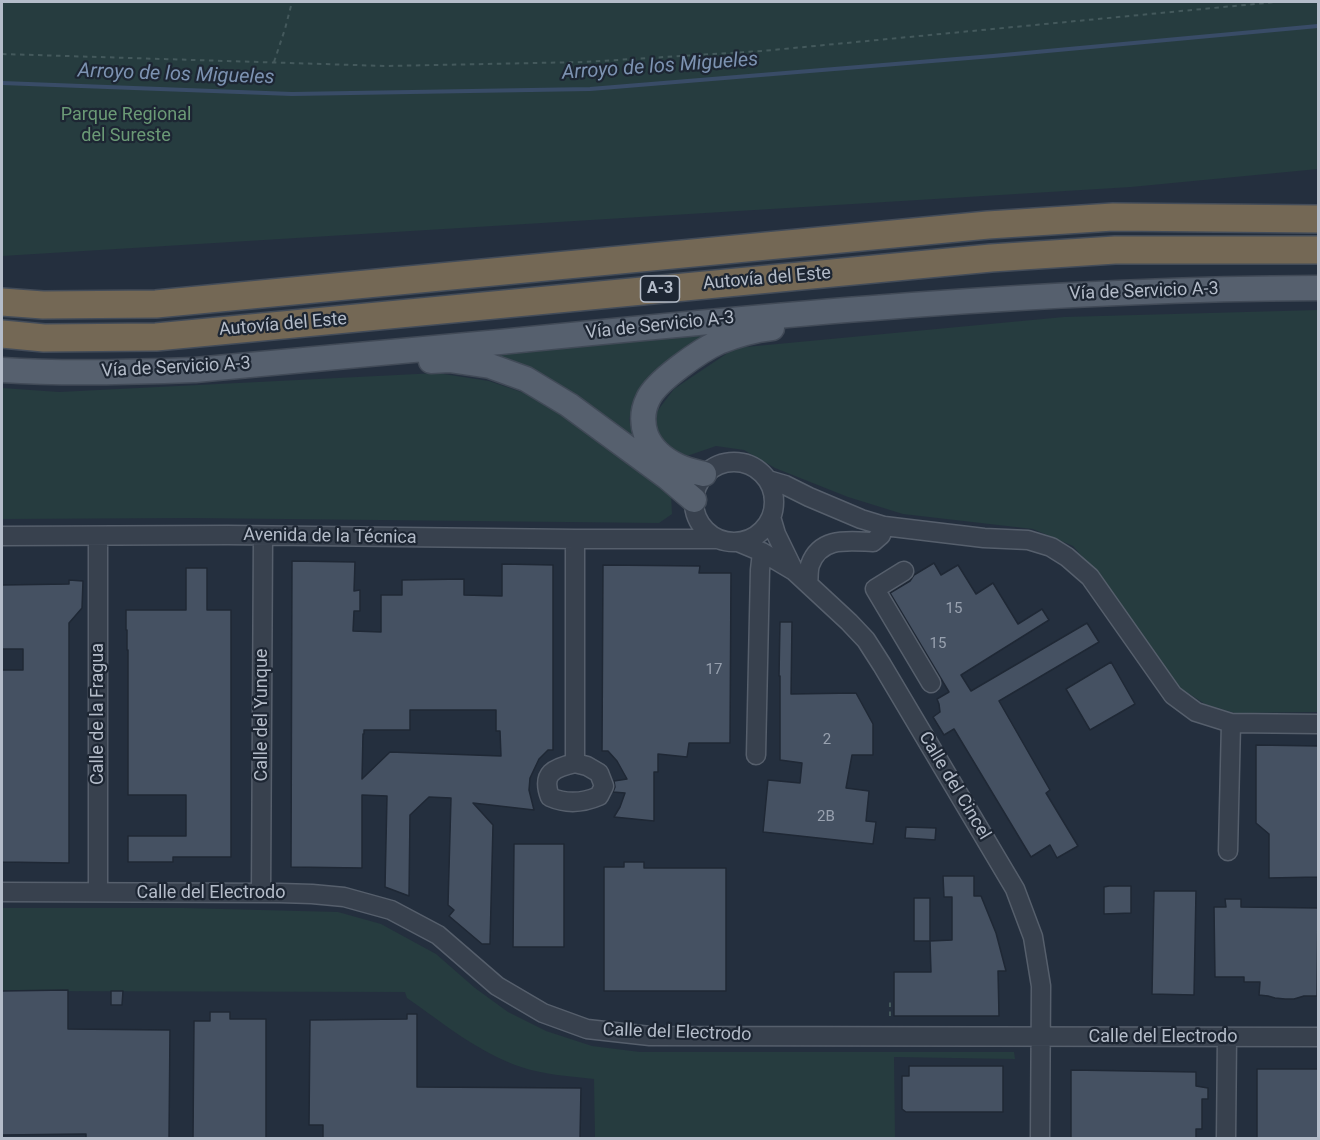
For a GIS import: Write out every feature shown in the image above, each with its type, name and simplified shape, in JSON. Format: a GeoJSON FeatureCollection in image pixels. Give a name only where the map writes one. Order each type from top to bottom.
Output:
{"type":"FeatureCollection","features":[{"type":"Feature","properties":{"kind":"highway","name":"Autovía del Este"},"geometry":{"type":"LineString","coordinates":[[2,302],[43,305],[156,303],[976,226],[1113,217],[1318,219]]}},
{"type":"Feature","properties":{"kind":"highway","name":"Autovía del Este"},"geometry":{"type":"LineString","coordinates":[[2,334],[44,338],[156,337],[979,259],[1081,252],[1318,250]]}},
{"type":"Feature","properties":{"kind":"main road","name":"Vía de Servicio A-3"},"geometry":{"type":"LineString","coordinates":[[2,370],[45,373],[119,373],[195,370],[701,321],[1020,297],[1318,288]]}},
{"type":"Feature","properties":{"kind":"main road"},"geometry":{"type":"LineString","coordinates":[[704,474],[679,467],[660,455],[650,444],[642,424],[648,399],[667,377],[718,343],[754,330],[804,323],[846,310]]}},
{"type":"Feature","properties":{"kind":"main road"},"geometry":{"type":"LineString","coordinates":[[195,370],[258,374],[449,360],[490,366],[526,379],[569,405],[668,477],[695,508]]}},
{"type":"Feature","properties":{"kind":"street"},"geometry":{"type":"LineString","coordinates":[[725,462],[749,464],[768,480],[773,492],[774,504],[771,517],[758,534],[738,542],[728,542],[718,539],[701,525],[695,508],[697,486],[704,474],[714,467],[725,462]]}},
{"type":"Feature","properties":{"kind":"street"},"geometry":{"type":"LineString","coordinates":[[768,480],[861,519],[884,526],[984,538],[1028,540],[1051,547],[1067,556],[1090,577],[1173,695],[1196,712],[1231,723],[1318,724]]}},
{"type":"Feature","properties":{"kind":"street","name":"Avenida de la Técnica"},"geometry":{"type":"LineString","coordinates":[[659,539],[681,527],[695,508]]}},
{"type":"Feature","properties":{"kind":"street"},"geometry":{"type":"LineString","coordinates":[[771,517],[776,534],[794,571]]}},
{"type":"Feature","properties":{"kind":"street"},"geometry":{"type":"LineString","coordinates":[[808,584],[810,566],[816,552],[825,545],[836,542],[873,542],[880,535],[884,526]]}},
{"type":"Feature","properties":{"kind":"street","name":"Avenida de la Técnica"},"geometry":{"type":"LineString","coordinates":[[2,536],[718,539]]}},
{"type":"Feature","properties":{"kind":"street","name":"Calle de la Fragua"},"geometry":{"type":"LineString","coordinates":[[98,536],[98,892]]}},
{"type":"Feature","properties":{"kind":"street","name":"Calle del Yunque"},"geometry":{"type":"LineString","coordinates":[[261,893],[263,537]]}},
{"type":"Feature","properties":{"kind":"street"},"geometry":{"type":"LineString","coordinates":[[575,539],[575,763]]}},
{"type":"Feature","properties":{"kind":"street"},"geometry":{"type":"LineString","coordinates":[[738,542],[762,552],[794,571]]}},
{"type":"Feature","properties":{"kind":"street"},"geometry":{"type":"LineString","coordinates":[[756,755],[762,552]]}},
{"type":"Feature","properties":{"kind":"street","name":"Calle del Cincel"},"geometry":{"type":"LineString","coordinates":[[794,571],[866,640],[1015,889],[1033,937],[1041,986],[1040,1138]]}},
{"type":"Feature","properties":{"kind":"street"},"geometry":{"type":"LineString","coordinates":[[904,571],[875,589],[931,683]]}},
{"type":"Feature","properties":{"kind":"street"},"geometry":{"type":"LineString","coordinates":[[882,664],[910,647]]}},
{"type":"Feature","properties":{"kind":"street"},"geometry":{"type":"LineString","coordinates":[[1228,851],[1231,723]]}},
{"type":"Feature","properties":{"kind":"street","name":"Calle del Electrodo"},"geometry":{"type":"LineString","coordinates":[[2,892],[261,893],[344,897],[391,910],[438,935],[496,986],[543,1013],[587,1029],[650,1036],[1318,1037]]}},
{"type":"Feature","properties":{"kind":"street"},"geometry":{"type":"LineString","coordinates":[[1226,1138],[1227,1037]]}},
{"type":"Feature","properties":{"kind":"path"},"geometry":{"type":"LineString","coordinates":[[274,63],[292,2]]}},
{"type":"Feature","properties":{"kind":"path"},"geometry":{"type":"LineString","coordinates":[[2,54],[386,66],[584,62],[762,51],[1276,2]]}},
{"type":"Feature","properties":{"kind":"path"},"geometry":{"type":"LineString","coordinates":[[890,1002],[890,1016]]}},
{"type":"Feature","properties":{"kind":"green space","name":"Parque Regional del Sureste"},"geometry":{"type":"Polygon","coordinates":[[[2,2],[1318,2],[1318,169],[1131,187],[2,256],[2,2]]]}},
{"type":"Feature","properties":{"kind":"green space"},"geometry":{"type":"Polygon","coordinates":[[[1318,310],[1318,712],[1235,713],[1205,704],[1174,684],[1106,584],[1073,546],[1033,529],[903,514],[848,497],[775,468],[744,450],[716,446],[687,456],[668,449],[656,431],[655,414],[674,389],[735,348],[1064,317],[1318,310]]]}},
{"type":"Feature","properties":{"kind":"green space"},"geometry":{"type":"Polygon","coordinates":[[[713,329],[714,336],[662,366],[637,393],[629,419],[633,439],[496,359],[496,351],[713,329]]]}},
{"type":"Feature","properties":{"kind":"green space"},"geometry":{"type":"Polygon","coordinates":[[[437,373],[489,381],[539,398],[627,459],[671,495],[672,514],[659,523],[191,518],[2,519],[2,388],[59,392],[437,373]]]}},
{"type":"Feature","properties":{"kind":"green space"},"geometry":{"type":"Polygon","coordinates":[[[2,908],[184,908],[338,912],[381,924],[436,954],[475,988],[508,1012],[546,1031],[592,1046],[640,1052],[1014,1052],[1015,1059],[894,1057],[895,1138],[595,1138],[594,1079],[539,1072],[506,1061],[476,1046],[448,1027],[407,998],[405,992],[2,991],[2,908]]]}},
{"type":"Feature","properties":{"kind":"building"},"geometry":{"type":"Polygon","coordinates":[[[292,561],[355,562],[354,591],[360,590],[360,611],[354,611],[353,631],[381,632],[381,595],[402,595],[402,580],[464,579],[464,595],[502,596],[502,564],[553,565],[553,750],[548,750],[539,759],[530,778],[529,790],[534,810],[473,803],[493,825],[490,944],[482,944],[449,916],[454,910],[448,905],[451,798],[429,797],[410,815],[409,896],[385,887],[387,796],[362,795],[362,868],[291,867],[292,561]],[[410,710],[410,730],[364,730],[362,779],[390,752],[501,756],[500,731],[496,731],[496,710],[410,710]]]}},
{"type":"Feature","properties":{"kind":"building"},"geometry":{"type":"Polygon","coordinates":[[[934,563],[941,575],[958,565],[976,594],[993,583],[1018,624],[1042,609],[1049,620],[961,675],[971,691],[1087,623],[1099,642],[999,701],[1050,790],[1046,793],[1078,846],[1057,858],[1050,845],[1031,857],[954,729],[944,735],[933,717],[940,712],[937,699],[949,692],[890,593],[934,563]]]}},
{"type":"Feature","properties":{"kind":"building"},"geometry":{"type":"Polygon","coordinates":[[[603,565],[700,566],[699,573],[731,573],[730,743],[689,743],[687,757],[658,754],[658,772],[654,772],[654,821],[614,817],[625,793],[613,792],[614,781],[627,779],[617,761],[608,751],[602,751],[603,565]]]}},
{"type":"Feature","properties":{"kind":"building"},"geometry":{"type":"Polygon","coordinates":[[[186,568],[207,568],[207,610],[231,610],[231,857],[173,857],[173,862],[128,862],[128,836],[186,836],[186,795],[128,795],[126,610],[186,610],[186,568]]]}},
{"type":"Feature","properties":{"kind":"building"},"geometry":{"type":"Polygon","coordinates":[[[69,580],[83,581],[82,608],[69,623],[69,863],[2,862],[2,670],[23,670],[23,649],[2,649],[2,585],[69,584],[69,580]]]}},
{"type":"Feature","properties":{"kind":"building"},"geometry":{"type":"Polygon","coordinates":[[[780,622],[792,622],[791,694],[856,693],[873,724],[873,755],[852,755],[846,788],[869,791],[866,821],[876,822],[873,844],[763,832],[768,780],[800,783],[802,763],[780,760],[780,622]]]}},
{"type":"Feature","properties":{"kind":"building"},"geometry":{"type":"Polygon","coordinates":[[[1111,662],[1135,704],[1090,730],[1066,689],[1111,662]]]}},
{"type":"Feature","properties":{"kind":"building"},"geometry":{"type":"Polygon","coordinates":[[[1256,745],[1318,746],[1318,877],[1269,878],[1269,834],[1256,823],[1256,745]]]}},
{"type":"Feature","properties":{"kind":"building"},"geometry":{"type":"Polygon","coordinates":[[[906,827],[936,828],[935,840],[905,838],[906,827]]]}},
{"type":"Feature","properties":{"kind":"building"},"geometry":{"type":"Polygon","coordinates":[[[514,844],[564,844],[564,947],[513,947],[514,844]]]}},
{"type":"Feature","properties":{"kind":"building"},"geometry":{"type":"Polygon","coordinates":[[[624,862],[644,862],[644,868],[726,868],[726,991],[604,991],[604,867],[624,867],[624,862]]]}},
{"type":"Feature","properties":{"kind":"building"},"geometry":{"type":"Polygon","coordinates":[[[943,876],[974,876],[974,896],[981,896],[996,933],[1006,971],[998,971],[999,1016],[894,1016],[894,972],[931,972],[930,941],[952,940],[952,897],[944,897],[943,876]]]}},
{"type":"Feature","properties":{"kind":"building"},"geometry":{"type":"Polygon","coordinates":[[[1131,886],[1131,913],[1104,914],[1104,887],[1131,886]]]}},
{"type":"Feature","properties":{"kind":"building"},"geometry":{"type":"Polygon","coordinates":[[[1154,891],[1196,891],[1194,995],[1152,994],[1154,891]]]}},
{"type":"Feature","properties":{"kind":"building"},"geometry":{"type":"Polygon","coordinates":[[[914,898],[930,898],[930,941],[914,941],[914,898]]]}},
{"type":"Feature","properties":{"kind":"building"},"geometry":{"type":"Polygon","coordinates":[[[1225,899],[1241,899],[1241,907],[1318,908],[1317,996],[1294,999],[1275,998],[1259,995],[1260,982],[1244,982],[1244,977],[1215,977],[1214,907],[1226,907],[1225,899]]]}},
{"type":"Feature","properties":{"kind":"building"},"geometry":{"type":"Polygon","coordinates":[[[68,990],[68,1029],[170,1030],[169,1138],[86,1138],[86,1134],[2,1135],[2,991],[68,990]]]}},
{"type":"Feature","properties":{"kind":"building"},"geometry":{"type":"Polygon","coordinates":[[[111,991],[123,991],[122,1005],[111,1005],[111,991]]]}},
{"type":"Feature","properties":{"kind":"building"},"geometry":{"type":"Polygon","coordinates":[[[210,1012],[230,1012],[230,1019],[266,1019],[266,1138],[193,1138],[194,1021],[210,1021],[210,1012]]]}},
{"type":"Feature","properties":{"kind":"building"},"geometry":{"type":"Polygon","coordinates":[[[407,1014],[417,1014],[417,1087],[581,1088],[580,1138],[323,1138],[323,1125],[309,1125],[310,1020],[407,1019],[407,1014]]]}},
{"type":"Feature","properties":{"kind":"building"},"geometry":{"type":"Polygon","coordinates":[[[909,1066],[1003,1066],[1003,1112],[906,1112],[902,1109],[902,1076],[909,1076],[909,1066]]]}},
{"type":"Feature","properties":{"kind":"building"},"geometry":{"type":"Polygon","coordinates":[[[1257,1069],[1318,1069],[1318,1138],[1257,1138],[1257,1069]]]}},
{"type":"Feature","properties":{"kind":"building"},"geometry":{"type":"Polygon","coordinates":[[[1071,1070],[1196,1072],[1196,1086],[1208,1088],[1208,1099],[1202,1099],[1202,1129],[1196,1129],[1196,1138],[1071,1138],[1071,1070]]]}},
{"type":"Feature","properties":{"kind":"waterway","name":"Arroyo de los Migueles"},"geometry":{"type":"LineString","coordinates":[[2,83],[292,94],[590,89],[993,56],[1318,26]]}}]}
